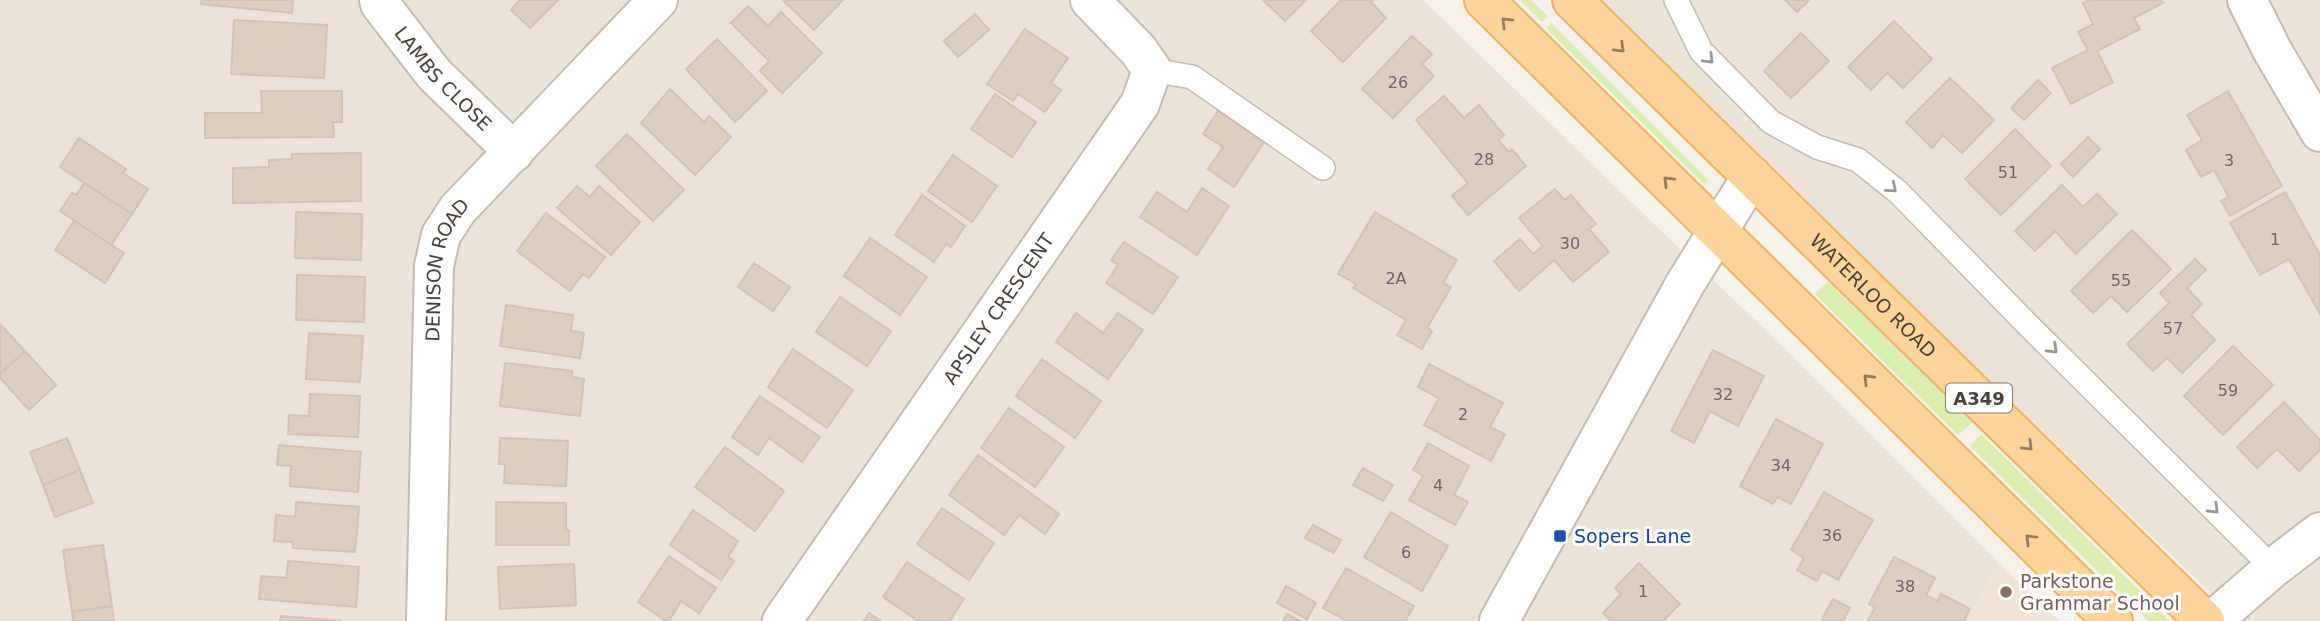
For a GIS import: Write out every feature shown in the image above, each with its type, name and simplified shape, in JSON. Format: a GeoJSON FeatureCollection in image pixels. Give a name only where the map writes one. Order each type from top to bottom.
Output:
{"type":"FeatureCollection","features":[{"type":"Feature","properties":{"kind":"main road"},"geometry":{"type":"LineString","coordinates":[[1485,0],[2113,621]]}},
{"type":"Feature","properties":{"kind":"main road","name":"WATERLOO ROAD"},"geometry":{"type":"LineString","coordinates":[[1572,0],[2205,621]]}},
{"type":"Feature","properties":{"kind":"street","name":"LAMBS CLOSE"},"geometry":{"type":"LineString","coordinates":[[379,0],[434,74],[514,152]]}},
{"type":"Feature","properties":{"kind":"street","name":"DENISON ROAD"},"geometry":{"type":"LineString","coordinates":[[426,621],[434,266],[441,235],[458,209],[659,0]]}},
{"type":"Feature","properties":{"kind":"street"},"geometry":{"type":"LineString","coordinates":[[1090,0],[1139,51],[1152,70]]}},
{"type":"Feature","properties":{"kind":"street"},"geometry":{"type":"LineString","coordinates":[[2247,0],[2272,50],[2320,132]]}},
{"type":"Feature","properties":{"kind":"street","name":"APSLEY CRESCENT"},"geometry":{"type":"LineString","coordinates":[[782,621],[1140,104],[1152,70]]}},
{"type":"Feature","properties":{"kind":"street"},"geometry":{"type":"LineString","coordinates":[[1499,621],[1717,229],[1752,176]]}},
{"type":"Feature","properties":{"kind":"street"},"geometry":{"type":"LineString","coordinates":[[2212,621],[2273,568],[2320,532]]}},
{"type":"Feature","properties":{"kind":"lane"},"geometry":{"type":"LineString","coordinates":[[1676,0],[1700,51],[1771,122],[1817,147],[1858,160],[1898,192],[2273,568]]}},
{"type":"Feature","properties":{"kind":"lane"},"geometry":{"type":"LineString","coordinates":[[1152,70],[1192,77],[1323,168]]}},
{"type":"Feature","properties":{"kind":"shaded area"},"geometry":{"type":"Polygon","coordinates":[[[0,0],[1423,0],[1767,331],[1999,563],[1967,621],[0,621],[0,0]]]}},
{"type":"Feature","properties":{"kind":"shaded area"},"geometry":{"type":"Polygon","coordinates":[[[1594,0],[2320,0],[2320,621],[2240,621],[1594,0]]]}},
{"type":"Feature","properties":{"kind":"shaded area","name":"Parkstone Grammar School"},"geometry":{"type":"Polygon","coordinates":[[[1999,563],[2059,621],[1967,621],[1999,563]]]}},
{"type":"Feature","properties":{"kind":"green space"},"geometry":{"type":"Polygon","coordinates":[[[1520,0],[1531,0],[1548,16],[1542,22],[1520,0]]]}},
{"type":"Feature","properties":{"kind":"green space"},"geometry":{"type":"Polygon","coordinates":[[[1551,23],[1709,181],[1704,184],[1546,28],[1551,23]]]}},
{"type":"Feature","properties":{"kind":"green space"},"geometry":{"type":"Polygon","coordinates":[[[1830,280],[1973,422],[1958,435],[1815,294],[1830,280]]]}},
{"type":"Feature","properties":{"kind":"green space"},"geometry":{"type":"Polygon","coordinates":[[[1981,434],[2170,621],[2148,621],[1970,446],[1981,434]]]}},
{"type":"Feature","properties":{"kind":"building"},"geometry":{"type":"Polygon","coordinates":[[[202,0],[293,0],[292,13],[201,4],[202,0]]]}},
{"type":"Feature","properties":{"kind":"building"},"geometry":{"type":"Polygon","coordinates":[[[520,0],[558,0],[530,28],[511,10],[520,0]]]}},
{"type":"Feature","properties":{"kind":"building"},"geometry":{"type":"Polygon","coordinates":[[[783,0],[843,0],[814,30],[783,0]]]}},
{"type":"Feature","properties":{"kind":"building"},"geometry":{"type":"Polygon","coordinates":[[[1263,0],[1306,0],[1285,21],[1263,0]]]}},
{"type":"Feature","properties":{"kind":"building"},"geometry":{"type":"Polygon","coordinates":[[[1341,0],[1373,0],[1371,2],[1386,18],[1343,62],[1311,31],[1341,0]]]}},
{"type":"Feature","properties":{"kind":"building"},"geometry":{"type":"Polygon","coordinates":[[[1785,0],[1809,0],[1797,12],[1785,0]]]}},
{"type":"Feature","properties":{"kind":"building"},"geometry":{"type":"Polygon","coordinates":[[[2089,0],[2161,0],[2163,3],[2134,18],[2140,29],[2097,51],[2113,82],[2071,104],[2052,68],[2088,50],[2078,32],[2093,24],[2083,3],[2089,0]]]}},
{"type":"Feature","properties":{"kind":"building"},"geometry":{"type":"Polygon","coordinates":[[[748,6],[768,26],[781,12],[822,53],[782,93],[760,71],[769,61],[731,23],[748,6]]]}},
{"type":"Feature","properties":{"kind":"building"},"geometry":{"type":"Polygon","coordinates":[[[975,14],[989,30],[958,57],[944,41],[975,14]]]}},
{"type":"Feature","properties":{"kind":"building"},"geometry":{"type":"Polygon","coordinates":[[[234,20],[327,25],[324,78],[231,74],[234,20]]]}},
{"type":"Feature","properties":{"kind":"building"},"geometry":{"type":"Polygon","coordinates":[[[1894,21],[1932,59],[1903,88],[1887,73],[1871,90],[1848,67],[1894,21]]]}},
{"type":"Feature","properties":{"kind":"building"},"geometry":{"type":"Polygon","coordinates":[[[1025,29],[1068,58],[1051,83],[1061,90],[1045,112],[1018,94],[1013,101],[987,84],[1025,29]]]}},
{"type":"Feature","properties":{"kind":"building"},"geometry":{"type":"Polygon","coordinates":[[[1801,33],[1829,61],[1791,98],[1764,71],[1801,33]]]}},
{"type":"Feature","properties":{"kind":"building"},"geometry":{"type":"Polygon","coordinates":[[[1412,36],[1432,54],[1422,64],[1434,76],[1393,118],[1362,89],[1412,36]]]}},
{"type":"Feature","properties":{"kind":"building"},"geometry":{"type":"Polygon","coordinates":[[[717,39],[767,91],[735,122],[686,69],[717,39]]]}},
{"type":"Feature","properties":{"kind":"building"},"geometry":{"type":"Polygon","coordinates":[[[1950,78],[1994,120],[1962,153],[1943,135],[1932,148],[1906,122],[1950,78]]]}},
{"type":"Feature","properties":{"kind":"building"},"geometry":{"type":"Polygon","coordinates":[[[2038,80],[2051,93],[2024,120],[2011,108],[2038,80]]]}},
{"type":"Feature","properties":{"kind":"building"},"geometry":{"type":"Polygon","coordinates":[[[670,89],[704,122],[709,116],[731,137],[695,175],[641,123],[670,89]]]}},
{"type":"Feature","properties":{"kind":"building"},"geometry":{"type":"Polygon","coordinates":[[[261,91],[342,91],[342,122],[333,122],[334,137],[205,138],[205,113],[262,113],[261,91]]]}},
{"type":"Feature","properties":{"kind":"building"},"geometry":{"type":"Polygon","coordinates":[[[2228,91],[2282,186],[2230,216],[2221,201],[2229,197],[2214,170],[2201,177],[2186,150],[2202,140],[2187,115],[2228,91]]]}},
{"type":"Feature","properties":{"kind":"building"},"geometry":{"type":"Polygon","coordinates":[[[995,94],[1036,122],[1012,157],[971,129],[995,94]]]}},
{"type":"Feature","properties":{"kind":"building"},"geometry":{"type":"Polygon","coordinates":[[[1444,96],[1464,118],[1479,105],[1504,135],[1498,140],[1509,152],[1512,149],[1526,166],[1468,215],[1452,196],[1468,183],[1416,120],[1444,96]]]}},
{"type":"Feature","properties":{"kind":"building"},"geometry":{"type":"Polygon","coordinates":[[[1218,111],[1264,142],[1234,187],[1208,169],[1223,147],[1203,134],[1218,111]]]}},
{"type":"Feature","properties":{"kind":"building"},"geometry":{"type":"Polygon","coordinates":[[[2015,129],[2051,166],[2001,215],[1965,179],[2015,129]]]}},
{"type":"Feature","properties":{"kind":"building"},"geometry":{"type":"Polygon","coordinates":[[[627,134],[684,190],[653,221],[596,166],[627,134]]]}},
{"type":"Feature","properties":{"kind":"building"},"geometry":{"type":"Polygon","coordinates":[[[2088,137],[2100,149],[2073,177],[2061,164],[2088,137]]]}},
{"type":"Feature","properties":{"kind":"building"},"geometry":{"type":"Polygon","coordinates":[[[79,138],[126,169],[123,173],[148,189],[132,214],[60,167],[79,138]]]}},
{"type":"Feature","properties":{"kind":"building"},"geometry":{"type":"Polygon","coordinates":[[[361,153],[361,201],[233,203],[233,168],[269,167],[269,160],[292,159],[292,154],[361,153]]]}},
{"type":"Feature","properties":{"kind":"building"},"geometry":{"type":"Polygon","coordinates":[[[953,155],[997,186],[972,222],[928,191],[953,155]]]}},
{"type":"Feature","properties":{"kind":"building"},"geometry":{"type":"Polygon","coordinates":[[[84,183],[132,214],[111,245],[60,211],[72,193],[76,195],[84,183]]]}},
{"type":"Feature","properties":{"kind":"building"},"geometry":{"type":"Polygon","coordinates":[[[2062,185],[2083,207],[2097,194],[2117,214],[2076,254],[2055,231],[2035,251],[2015,231],[2062,185]]]}},
{"type":"Feature","properties":{"kind":"building"},"geometry":{"type":"Polygon","coordinates":[[[577,186],[590,197],[599,186],[640,222],[611,255],[557,208],[577,186]]]}},
{"type":"Feature","properties":{"kind":"building"},"geometry":{"type":"Polygon","coordinates":[[[1202,188],[1229,206],[1197,255],[1140,217],[1157,192],[1187,212],[1202,188]]]}},
{"type":"Feature","properties":{"kind":"building"},"geometry":{"type":"Polygon","coordinates":[[[1555,189],[1564,200],[1571,195],[1596,224],[1589,229],[1609,252],[1573,282],[1554,260],[1519,291],[1494,261],[1520,239],[1533,254],[1543,246],[1519,218],[1555,189]]]}},
{"type":"Feature","properties":{"kind":"building"},"geometry":{"type":"Polygon","coordinates":[[[2285,192],[2320,255],[2320,314],[2289,259],[2260,275],[2230,223],[2285,192]]]}},
{"type":"Feature","properties":{"kind":"building"},"geometry":{"type":"Polygon","coordinates":[[[922,195],[965,226],[951,247],[946,244],[934,262],[895,235],[922,195]]]}},
{"type":"Feature","properties":{"kind":"building"},"geometry":{"type":"Polygon","coordinates":[[[296,212],[362,214],[361,260],[295,258],[296,212]]]}},
{"type":"Feature","properties":{"kind":"building"},"geometry":{"type":"Polygon","coordinates":[[[1375,212],[1457,260],[1443,283],[1451,287],[1427,328],[1432,331],[1422,349],[1397,335],[1406,320],[1353,288],[1356,284],[1338,274],[1375,212]]]}},
{"type":"Feature","properties":{"kind":"building"},"geometry":{"type":"Polygon","coordinates":[[[546,213],[605,257],[589,278],[583,274],[570,291],[517,251],[546,213]]]}},
{"type":"Feature","properties":{"kind":"building"},"geometry":{"type":"Polygon","coordinates":[[[74,221],[124,253],[105,283],[55,250],[74,221]]]}},
{"type":"Feature","properties":{"kind":"building"},"geometry":{"type":"Polygon","coordinates":[[[2132,230],[2171,269],[2127,312],[2111,296],[2093,313],[2071,291],[2132,230]]]}},
{"type":"Feature","properties":{"kind":"building"},"geometry":{"type":"Polygon","coordinates":[[[870,238],[927,277],[900,315],[844,276],[870,238]]]}},
{"type":"Feature","properties":{"kind":"building"},"geometry":{"type":"Polygon","coordinates":[[[1124,242],[1178,277],[1153,314],[1106,283],[1118,265],[1111,260],[1124,242]]]}},
{"type":"Feature","properties":{"kind":"building"},"geometry":{"type":"Polygon","coordinates":[[[2195,259],[2206,270],[2187,288],[2202,304],[2191,315],[2215,340],[2182,373],[2167,358],[2153,371],[2127,344],[2169,303],[2160,293],[2195,259]]]}},
{"type":"Feature","properties":{"kind":"building"},"geometry":{"type":"Polygon","coordinates":[[[754,263],[790,287],[773,311],[738,287],[754,263]]]}},
{"type":"Feature","properties":{"kind":"building"},"geometry":{"type":"Polygon","coordinates":[[[297,275],[365,277],[364,322],[296,320],[297,275]]]}},
{"type":"Feature","properties":{"kind":"building"},"geometry":{"type":"Polygon","coordinates":[[[840,297],[891,331],[867,366],[816,332],[840,297]]]}},
{"type":"Feature","properties":{"kind":"building"},"geometry":{"type":"Polygon","coordinates":[[[506,305],[573,315],[571,331],[584,333],[580,358],[500,346],[506,305]]]}},
{"type":"Feature","properties":{"kind":"building"},"geometry":{"type":"Polygon","coordinates":[[[1076,313],[1103,333],[1118,313],[1143,330],[1108,379],[1056,342],[1076,313]]]}},
{"type":"Feature","properties":{"kind":"building"},"geometry":{"type":"Polygon","coordinates":[[[0,324],[25,351],[0,374],[0,324]]]}},
{"type":"Feature","properties":{"kind":"building"},"geometry":{"type":"Polygon","coordinates":[[[309,333],[363,336],[360,382],[306,379],[309,333]]]}},
{"type":"Feature","properties":{"kind":"building"},"geometry":{"type":"Polygon","coordinates":[[[2233,346],[2273,385],[2223,435],[2184,396],[2233,346]]]}},
{"type":"Feature","properties":{"kind":"building"},"geometry":{"type":"Polygon","coordinates":[[[793,349],[853,390],[827,428],[768,387],[793,349]]]}},
{"type":"Feature","properties":{"kind":"building"},"geometry":{"type":"Polygon","coordinates":[[[1713,350],[1764,376],[1738,426],[1710,411],[1694,443],[1671,431],[1713,350]]]}},
{"type":"Feature","properties":{"kind":"building"},"geometry":{"type":"Polygon","coordinates":[[[25,351],[56,385],[29,410],[0,378],[0,374],[25,351]]]}},
{"type":"Feature","properties":{"kind":"building"},"geometry":{"type":"Polygon","coordinates":[[[1042,359],[1101,401],[1075,438],[1016,396],[1042,359]]]}},
{"type":"Feature","properties":{"kind":"building"},"geometry":{"type":"Polygon","coordinates":[[[505,363],[572,371],[572,377],[584,379],[580,416],[500,406],[505,363]]]}},
{"type":"Feature","properties":{"kind":"building"},"geometry":{"type":"Polygon","coordinates":[[[1429,364],[1503,403],[1490,427],[1505,434],[1491,461],[1424,425],[1439,398],[1418,387],[1429,364]]]}},
{"type":"Feature","properties":{"kind":"building"},"geometry":{"type":"Polygon","coordinates":[[[310,394],[360,396],[358,437],[288,434],[289,415],[309,416],[310,394]]]}},
{"type":"Feature","properties":{"kind":"building"},"geometry":{"type":"Polygon","coordinates":[[[760,396],[820,437],[802,462],[769,438],[758,455],[732,437],[760,396]]]}},
{"type":"Feature","properties":{"kind":"building"},"geometry":{"type":"Polygon","coordinates":[[[2284,402],[2320,440],[2320,450],[2299,471],[2277,449],[2257,468],[2237,447],[2284,402]]]}},
{"type":"Feature","properties":{"kind":"building"},"geometry":{"type":"Polygon","coordinates":[[[1009,408],[1064,447],[1035,487],[981,448],[1009,408]]]}},
{"type":"Feature","properties":{"kind":"building"},"geometry":{"type":"Polygon","coordinates":[[[1776,419],[1823,444],[1791,504],[1777,497],[1773,504],[1740,486],[1776,419]]]}},
{"type":"Feature","properties":{"kind":"building"},"geometry":{"type":"Polygon","coordinates":[[[67,438],[80,470],[43,485],[30,452],[67,438]]]}},
{"type":"Feature","properties":{"kind":"building"},"geometry":{"type":"Polygon","coordinates":[[[500,438],[568,441],[566,486],[504,483],[505,464],[499,464],[500,438]]]}},
{"type":"Feature","properties":{"kind":"building"},"geometry":{"type":"Polygon","coordinates":[[[1428,443],[1469,466],[1454,495],[1468,502],[1455,525],[1409,500],[1423,476],[1413,470],[1428,443]]]}},
{"type":"Feature","properties":{"kind":"building"},"geometry":{"type":"Polygon","coordinates":[[[279,445],[361,452],[358,492],[290,486],[291,466],[277,465],[279,445]]]}},
{"type":"Feature","properties":{"kind":"building"},"geometry":{"type":"Polygon","coordinates":[[[725,447],[784,491],[755,531],[695,487],[725,447]]]}},
{"type":"Feature","properties":{"kind":"building"},"geometry":{"type":"Polygon","coordinates":[[[978,455],[1059,514],[1045,534],[1019,515],[1004,535],[949,495],[978,455]]]}},
{"type":"Feature","properties":{"kind":"building"},"geometry":{"type":"Polygon","coordinates":[[[1363,468],[1393,485],[1383,501],[1353,485],[1363,468]]]}},
{"type":"Feature","properties":{"kind":"building"},"geometry":{"type":"Polygon","coordinates":[[[80,470],[93,503],[55,517],[43,485],[80,470]]]}},
{"type":"Feature","properties":{"kind":"building"},"geometry":{"type":"Polygon","coordinates":[[[1824,492],[1873,520],[1838,580],[1822,571],[1817,581],[1797,570],[1804,558],[1791,550],[1824,492]]]}},
{"type":"Feature","properties":{"kind":"building"},"geometry":{"type":"Polygon","coordinates":[[[296,502],[359,507],[355,552],[293,548],[293,542],[274,541],[276,515],[295,517],[296,502]]]}},
{"type":"Feature","properties":{"kind":"building"},"geometry":{"type":"Polygon","coordinates":[[[496,502],[566,503],[569,545],[496,545],[496,502]]]}},
{"type":"Feature","properties":{"kind":"building"},"geometry":{"type":"Polygon","coordinates":[[[942,508],[994,543],[969,580],[917,544],[942,508]]]}},
{"type":"Feature","properties":{"kind":"building"},"geometry":{"type":"Polygon","coordinates":[[[693,510],[738,541],[728,557],[734,561],[721,580],[670,545],[693,510]]]}},
{"type":"Feature","properties":{"kind":"building"},"geometry":{"type":"Polygon","coordinates":[[[1391,512],[1448,546],[1422,591],[1364,557],[1391,512]]]}},
{"type":"Feature","properties":{"kind":"building"},"geometry":{"type":"Polygon","coordinates":[[[1313,525],[1341,540],[1334,553],[1305,538],[1313,525]]]}},
{"type":"Feature","properties":{"kind":"building"},"geometry":{"type":"Polygon","coordinates":[[[103,545],[112,606],[72,612],[63,550],[103,545]]]}},
{"type":"Feature","properties":{"kind":"building"},"geometry":{"type":"Polygon","coordinates":[[[669,556],[716,588],[699,613],[681,601],[669,621],[666,621],[638,602],[669,556]]]}},
{"type":"Feature","properties":{"kind":"building"},"geometry":{"type":"Polygon","coordinates":[[[1894,557],[1935,578],[1926,595],[1938,601],[1941,594],[1970,609],[1964,621],[1868,621],[1875,607],[1869,604],[1894,557]]]}},
{"type":"Feature","properties":{"kind":"building"},"geometry":{"type":"Polygon","coordinates":[[[288,561],[359,567],[356,607],[259,599],[261,576],[286,578],[288,561]]]}},
{"type":"Feature","properties":{"kind":"building"},"geometry":{"type":"Polygon","coordinates":[[[907,562],[964,599],[949,621],[918,621],[883,597],[907,562]]]}},
{"type":"Feature","properties":{"kind":"building"},"geometry":{"type":"Polygon","coordinates":[[[1639,563],[1680,604],[1663,621],[1611,621],[1603,613],[1621,594],[1615,588],[1639,563]]]}},
{"type":"Feature","properties":{"kind":"building"},"geometry":{"type":"Polygon","coordinates":[[[574,564],[576,605],[500,609],[498,567],[574,564]]]}},
{"type":"Feature","properties":{"kind":"building"},"geometry":{"type":"Polygon","coordinates":[[[1346,568],[1414,606],[1405,621],[1347,621],[1323,608],[1346,568]]]}},
{"type":"Feature","properties":{"kind":"building"},"geometry":{"type":"Polygon","coordinates":[[[1286,586],[1316,603],[1307,619],[1277,603],[1286,586]]]}},
{"type":"Feature","properties":{"kind":"building"},"geometry":{"type":"Polygon","coordinates":[[[1833,599],[1850,608],[1843,621],[1821,621],[1833,599]]]}},
{"type":"Feature","properties":{"kind":"building"},"geometry":{"type":"Polygon","coordinates":[[[112,606],[114,621],[73,621],[72,612],[112,606]]]}},
{"type":"Feature","properties":{"kind":"building"},"geometry":{"type":"Polygon","coordinates":[[[869,613],[881,621],[864,621],[869,613]]]}},
{"type":"Feature","properties":{"kind":"building"},"geometry":{"type":"Polygon","coordinates":[[[1287,614],[1300,621],[1283,621],[1287,614]]]}},
{"type":"Feature","properties":{"kind":"building"},"geometry":{"type":"Polygon","coordinates":[[[281,616],[342,621],[280,621],[281,616]]]}},
{"type":"Feature","properties":{"kind":"place","name":"Sopers Lane"},"geometry":{"type":"Point","coordinates":[1560,536]}},
{"type":"Feature","properties":{"kind":"place","name":"Parkstone Grammar School"},"geometry":{"type":"Point","coordinates":[2006,592]}}]}
